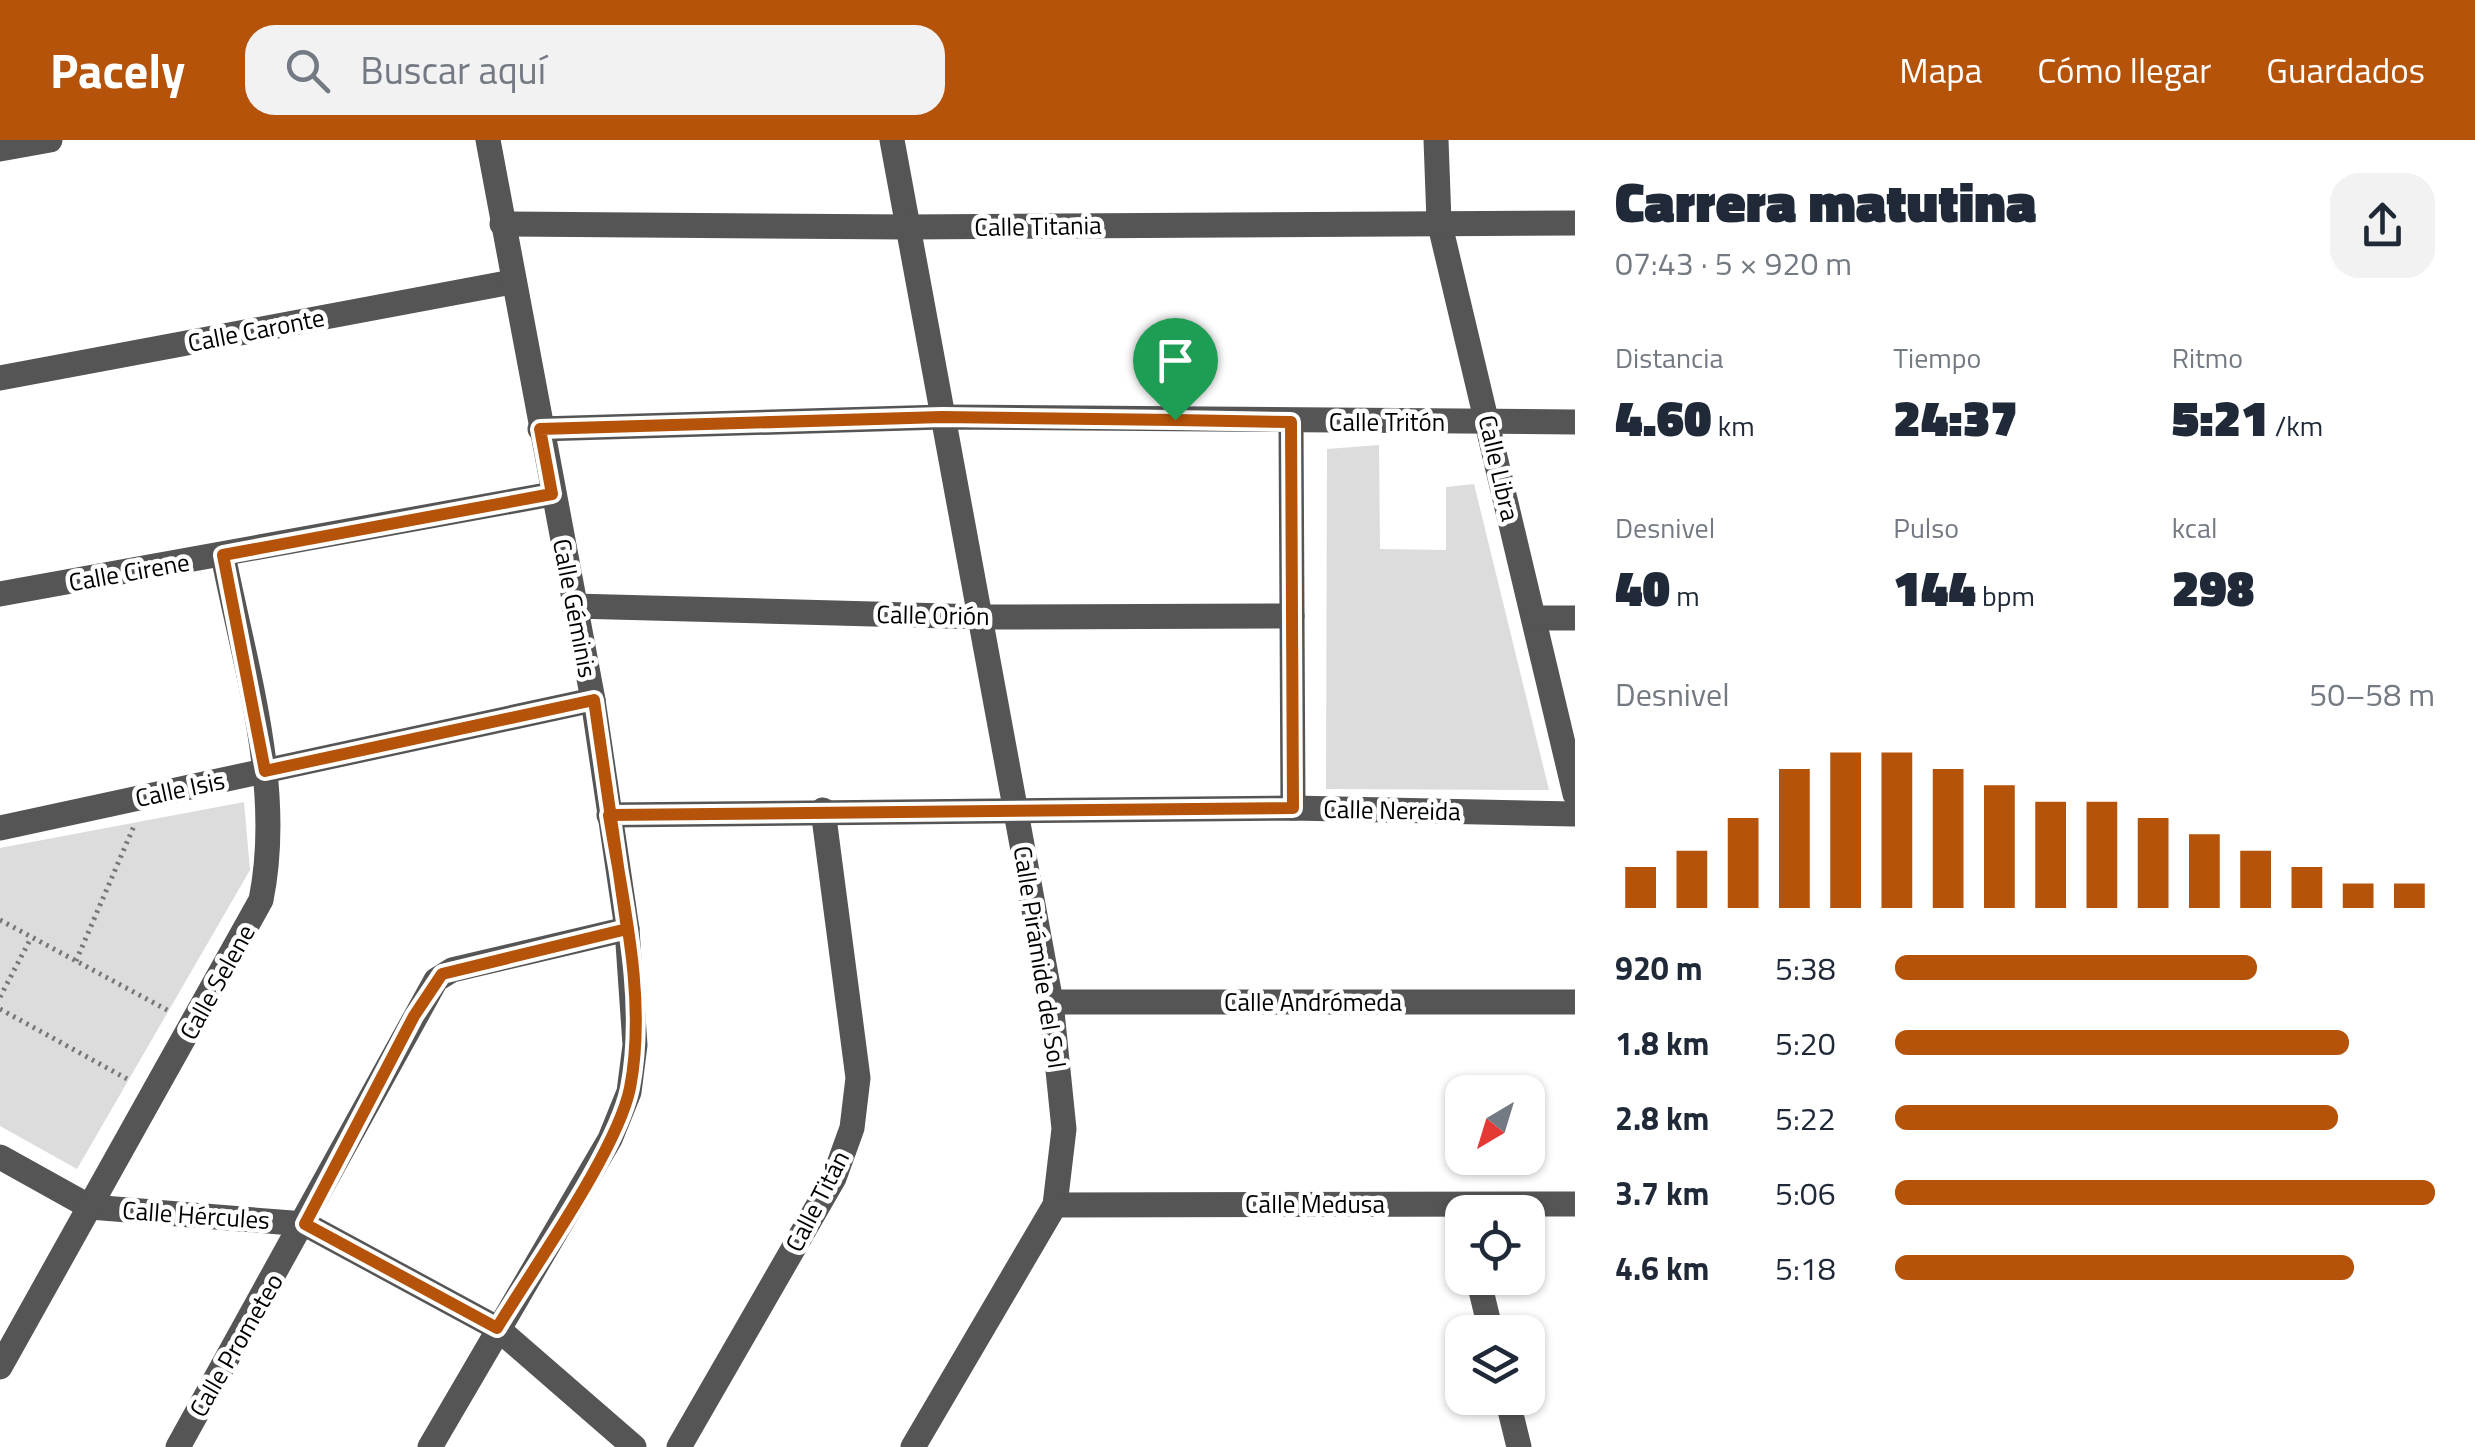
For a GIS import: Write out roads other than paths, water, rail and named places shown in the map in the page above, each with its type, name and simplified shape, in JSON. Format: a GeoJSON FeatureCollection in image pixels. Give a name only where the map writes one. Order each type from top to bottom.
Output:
{"type":"FeatureCollection","features":[{"type":"Feature","properties":{"kind":"street"},"geometry":{"type":"LineString","coordinates":[[0,149],[50,140]]}},
{"type":"Feature","properties":{"kind":"street","name":"Calle Géminis"},"geometry":{"type":"LineString","coordinates":[[430,1447],[610,1139],[629,1092],[635,1045],[627,929],[594,700],[488,140]]}},
{"type":"Feature","properties":{"kind":"street","name":"Calle Pirámide del Sol"},"geometry":{"type":"LineString","coordinates":[[892,140],[1051,1002],[1064,1130],[1054,1204],[912,1447]]}},
{"type":"Feature","properties":{"kind":"street","name":"Calle Libra"},"geometry":{"type":"LineString","coordinates":[[1436,140],[1440,221],[1575,794]]}},
{"type":"Feature","properties":{"kind":"street","name":"Calle Titania"},"geometry":{"type":"LineString","coordinates":[[502,224],[908,227],[1575,222]]}},
{"type":"Feature","properties":{"kind":"street","name":"Calle Caronte"},"geometry":{"type":"LineString","coordinates":[[0,378],[512,282]]}},
{"type":"Feature","properties":{"kind":"street","name":"Calle Tritón"},"geometry":{"type":"LineString","coordinates":[[540,429],[942,417],[1575,422]]}},
{"type":"Feature","properties":{"kind":"street"},"geometry":{"type":"LineString","coordinates":[[1291,422],[1293,808]]}},
{"type":"Feature","properties":{"kind":"street","name":"Calle Cirene"},"geometry":{"type":"LineString","coordinates":[[0,594],[552,494]]}},
{"type":"Feature","properties":{"kind":"street","name":"Calle Selene"},"geometry":{"type":"LineString","coordinates":[[0,1367],[261,900],[270,856],[265,771],[223,555]]}},
{"type":"Feature","properties":{"kind":"street","name":"Calle Orión"},"geometry":{"type":"LineString","coordinates":[[574,606],[983,617],[1292,616]]}},
{"type":"Feature","properties":{"kind":"street"},"geometry":{"type":"LineString","coordinates":[[1534,618],[1575,618]]}},
{"type":"Feature","properties":{"kind":"street","name":"Calle Isis"},"geometry":{"type":"LineString","coordinates":[[0,828],[594,700]]}},
{"type":"Feature","properties":{"kind":"street","name":"Calle Nereida"},"geometry":{"type":"LineString","coordinates":[[609,815],[1293,808],[1575,814]]}},
{"type":"Feature","properties":{"kind":"street","name":"Calle Titán"},"geometry":{"type":"LineString","coordinates":[[680,1447],[834,1178],[852,1128],[858,1078],[823,810]]}},
{"type":"Feature","properties":{"kind":"street","name":"Calle Prometeo"},"geometry":{"type":"LineString","coordinates":[[178,1447],[305,1224],[436,980],[452,970],[627,929]]}},
{"type":"Feature","properties":{"kind":"street","name":"Calle Andrómeda"},"geometry":{"type":"LineString","coordinates":[[1051,1002],[1575,1002]]}},
{"type":"Feature","properties":{"kind":"street","name":"Calle Hércules"},"geometry":{"type":"LineString","coordinates":[[0,1157],[90,1208],[305,1224],[497,1328],[634,1447]]}},
{"type":"Feature","properties":{"kind":"street","name":"Calle Medusa"},"geometry":{"type":"LineString","coordinates":[[1054,1204],[1445,1210]]}},
{"type":"Feature","properties":{"kind":"street","name":"Calle Medusa"},"geometry":{"type":"LineString","coordinates":[[1545,1206],[1575,1204]]}},
{"type":"Feature","properties":{"kind":"street"},"geometry":{"type":"LineString","coordinates":[[1511,1415],[1519,1447]]}}]}
